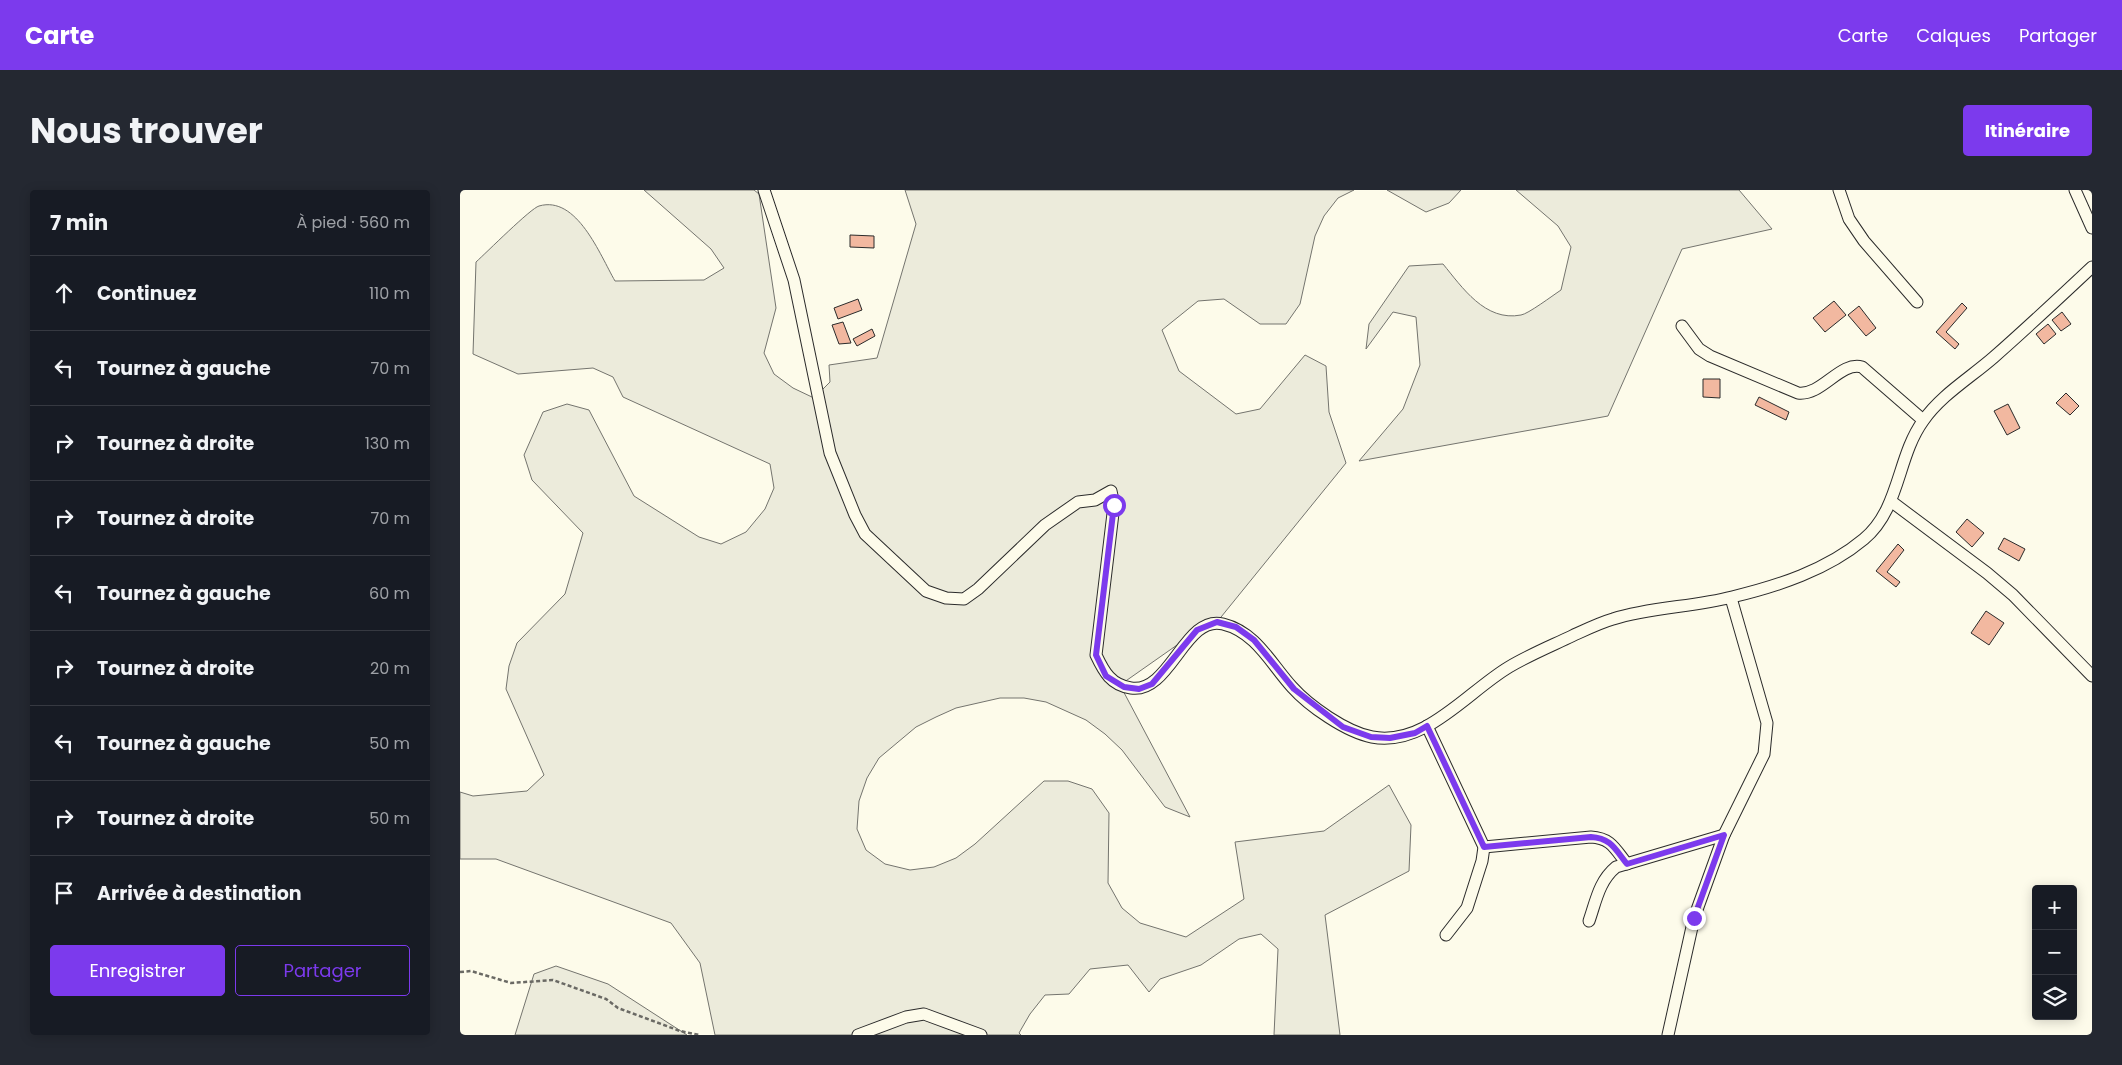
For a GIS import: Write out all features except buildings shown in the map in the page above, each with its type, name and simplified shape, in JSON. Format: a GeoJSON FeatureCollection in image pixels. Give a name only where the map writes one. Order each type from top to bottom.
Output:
{"type":"FeatureCollection","features":[{"type":"Feature","properties":{"kind":"street"},"geometry":{"type":"LineString","coordinates":[[764,190],[794,280],[830,453],[855,515],[865,534],[926,591],[946,598],[964,599],[978,589],[1045,525],[1078,502],[1095,500],[1111,491],[1114,505],[1096,655],[1106,676],[1124,687],[1139,689],[1152,684],[1197,630],[1217,622],[1236,627],[1254,640],[1294,689],[1343,727],[1371,737],[1390,738],[1415,733],[1509,668],[1575,634],[1614,618],[1731,598],[1804,575],[1839,559],[1868,536],[1892,502],[1910,443],[1923,420],[1957,386],[1992,359],[2092,267]]}},
{"type":"Feature","properties":{"kind":"street"},"geometry":{"type":"LineString","coordinates":[[1839,190],[1849,219],[1864,241],[1917,302]]}},
{"type":"Feature","properties":{"kind":"street"},"geometry":{"type":"LineString","coordinates":[[2074,190],[2092,228]]}},
{"type":"Feature","properties":{"kind":"street"},"geometry":{"type":"LineString","coordinates":[[1682,326],[1699,349],[1710,356],[1798,393],[1812,392],[1848,368],[1856,366],[1862,368],[1923,420]]}},
{"type":"Feature","properties":{"kind":"street"},"geometry":{"type":"LineString","coordinates":[[1892,502],[1987,573],[2013,595],[2092,676]]}},
{"type":"Feature","properties":{"kind":"street"},"geometry":{"type":"LineString","coordinates":[[1668,1035],[1694,918],[1724,835],[1758,768],[1767,739],[1767,723],[1731,598]]}},
{"type":"Feature","properties":{"kind":"street"},"geometry":{"type":"LineString","coordinates":[[1427,726],[1484,847],[1472,897],[1467,908],[1446,935]]}},
{"type":"Feature","properties":{"kind":"street"},"geometry":{"type":"LineString","coordinates":[[1589,921],[1606,875],[1616,867],[1724,835]]}},
{"type":"Feature","properties":{"kind":"street"},"geometry":{"type":"LineString","coordinates":[[1484,847],[1591,837],[1602,838],[1610,843],[1627,864]]}},
{"type":"Feature","properties":{"kind":"street"},"geometry":{"type":"LineString","coordinates":[[858,1035],[906,1017],[924,1014],[981,1035]]}},
{"type":"Feature","properties":{"kind":"path"},"geometry":{"type":"LineString","coordinates":[[460,972],[471,971],[511,983],[553,980],[606,999],[618,1008],[680,1031],[699,1035]]}},
{"type":"Feature","properties":{"kind":"shaded area"},"geometry":{"type":"Polygon","coordinates":[[[644,190],[754,190],[759,194],[776,308],[764,353],[774,374],[793,388],[814,398],[830,382],[829,365],[877,358],[916,224],[905,190],[1354,190],[1338,198],[1324,216],[1315,236],[1300,304],[1286,324],[1260,324],[1224,299],[1198,301],[1162,330],[1179,371],[1236,414],[1260,409],[1305,355],[1326,366],[1329,412],[1346,463],[1217,622],[1197,631],[1120,685],[1190,817],[1165,807],[1122,750],[1086,720],[1046,702],[1024,698],[1000,698],[956,708],[936,717],[916,727],[879,758],[867,778],[859,801],[857,829],[866,850],[885,864],[910,870],[934,867],[956,858],[975,844],[1044,781],[1068,781],[1092,789],[1109,813],[1108,883],[1122,908],[1140,923],[1186,937],[1244,899],[1235,842],[1324,831],[1389,785],[1411,825],[1409,871],[1325,915],[1340,1035],[1274,1035],[1278,949],[1261,934],[1239,939],[1201,965],[1160,979],[1149,992],[1128,965],[1090,969],[1069,994],[1045,995],[1030,1014],[1019,1033],[1021,1035],[715,1035],[700,963],[671,923],[496,859],[460,859],[460,792],[473,796],[527,791],[544,775],[506,689],[509,666],[517,643],[565,594],[583,533],[532,480],[524,455],[543,412],[567,404],[589,410],[634,496],[699,537],[721,544],[746,532],[765,509],[774,488],[770,464],[623,397],[613,377],[593,368],[518,374],[473,354],[476,262],[518,222],[539,206],[553,205],[565,209],[576,218],[586,230],[615,281],[704,280],[724,268],[711,249],[644,190]]]}},
{"type":"Feature","properties":{"kind":"shaded area"},"geometry":{"type":"Polygon","coordinates":[[[1387,190],[1461,190],[1449,203],[1426,212],[1387,190]]]}},
{"type":"Feature","properties":{"kind":"shaded area"},"geometry":{"type":"Polygon","coordinates":[[[1516,190],[1739,190],[1772,229],[1682,249],[1608,416],[1359,461],[1403,409],[1420,365],[1416,317],[1393,312],[1366,349],[1369,324],[1409,266],[1443,264],[1476,301],[1496,313],[1508,316],[1524,314],[1561,290],[1571,247],[1558,226],[1516,190]]]}},
{"type":"Feature","properties":{"kind":"shaded area"},"geometry":{"type":"Polygon","coordinates":[[[556,966],[608,984],[687,1035],[515,1035],[534,974],[556,966]]]}},
{"type":"Feature","properties":{"kind":"route"},"geometry":{"type":"LineString","coordinates":[[1114,505],[1096,655],[1106,676],[1124,687],[1139,689],[1152,684],[1197,630],[1217,622],[1236,627],[1254,640],[1294,689],[1343,727],[1371,737],[1390,738],[1415,733],[1427,726],[1484,847],[1591,837],[1602,838],[1610,843],[1627,864],[1724,835],[1694,918]]}}]}
